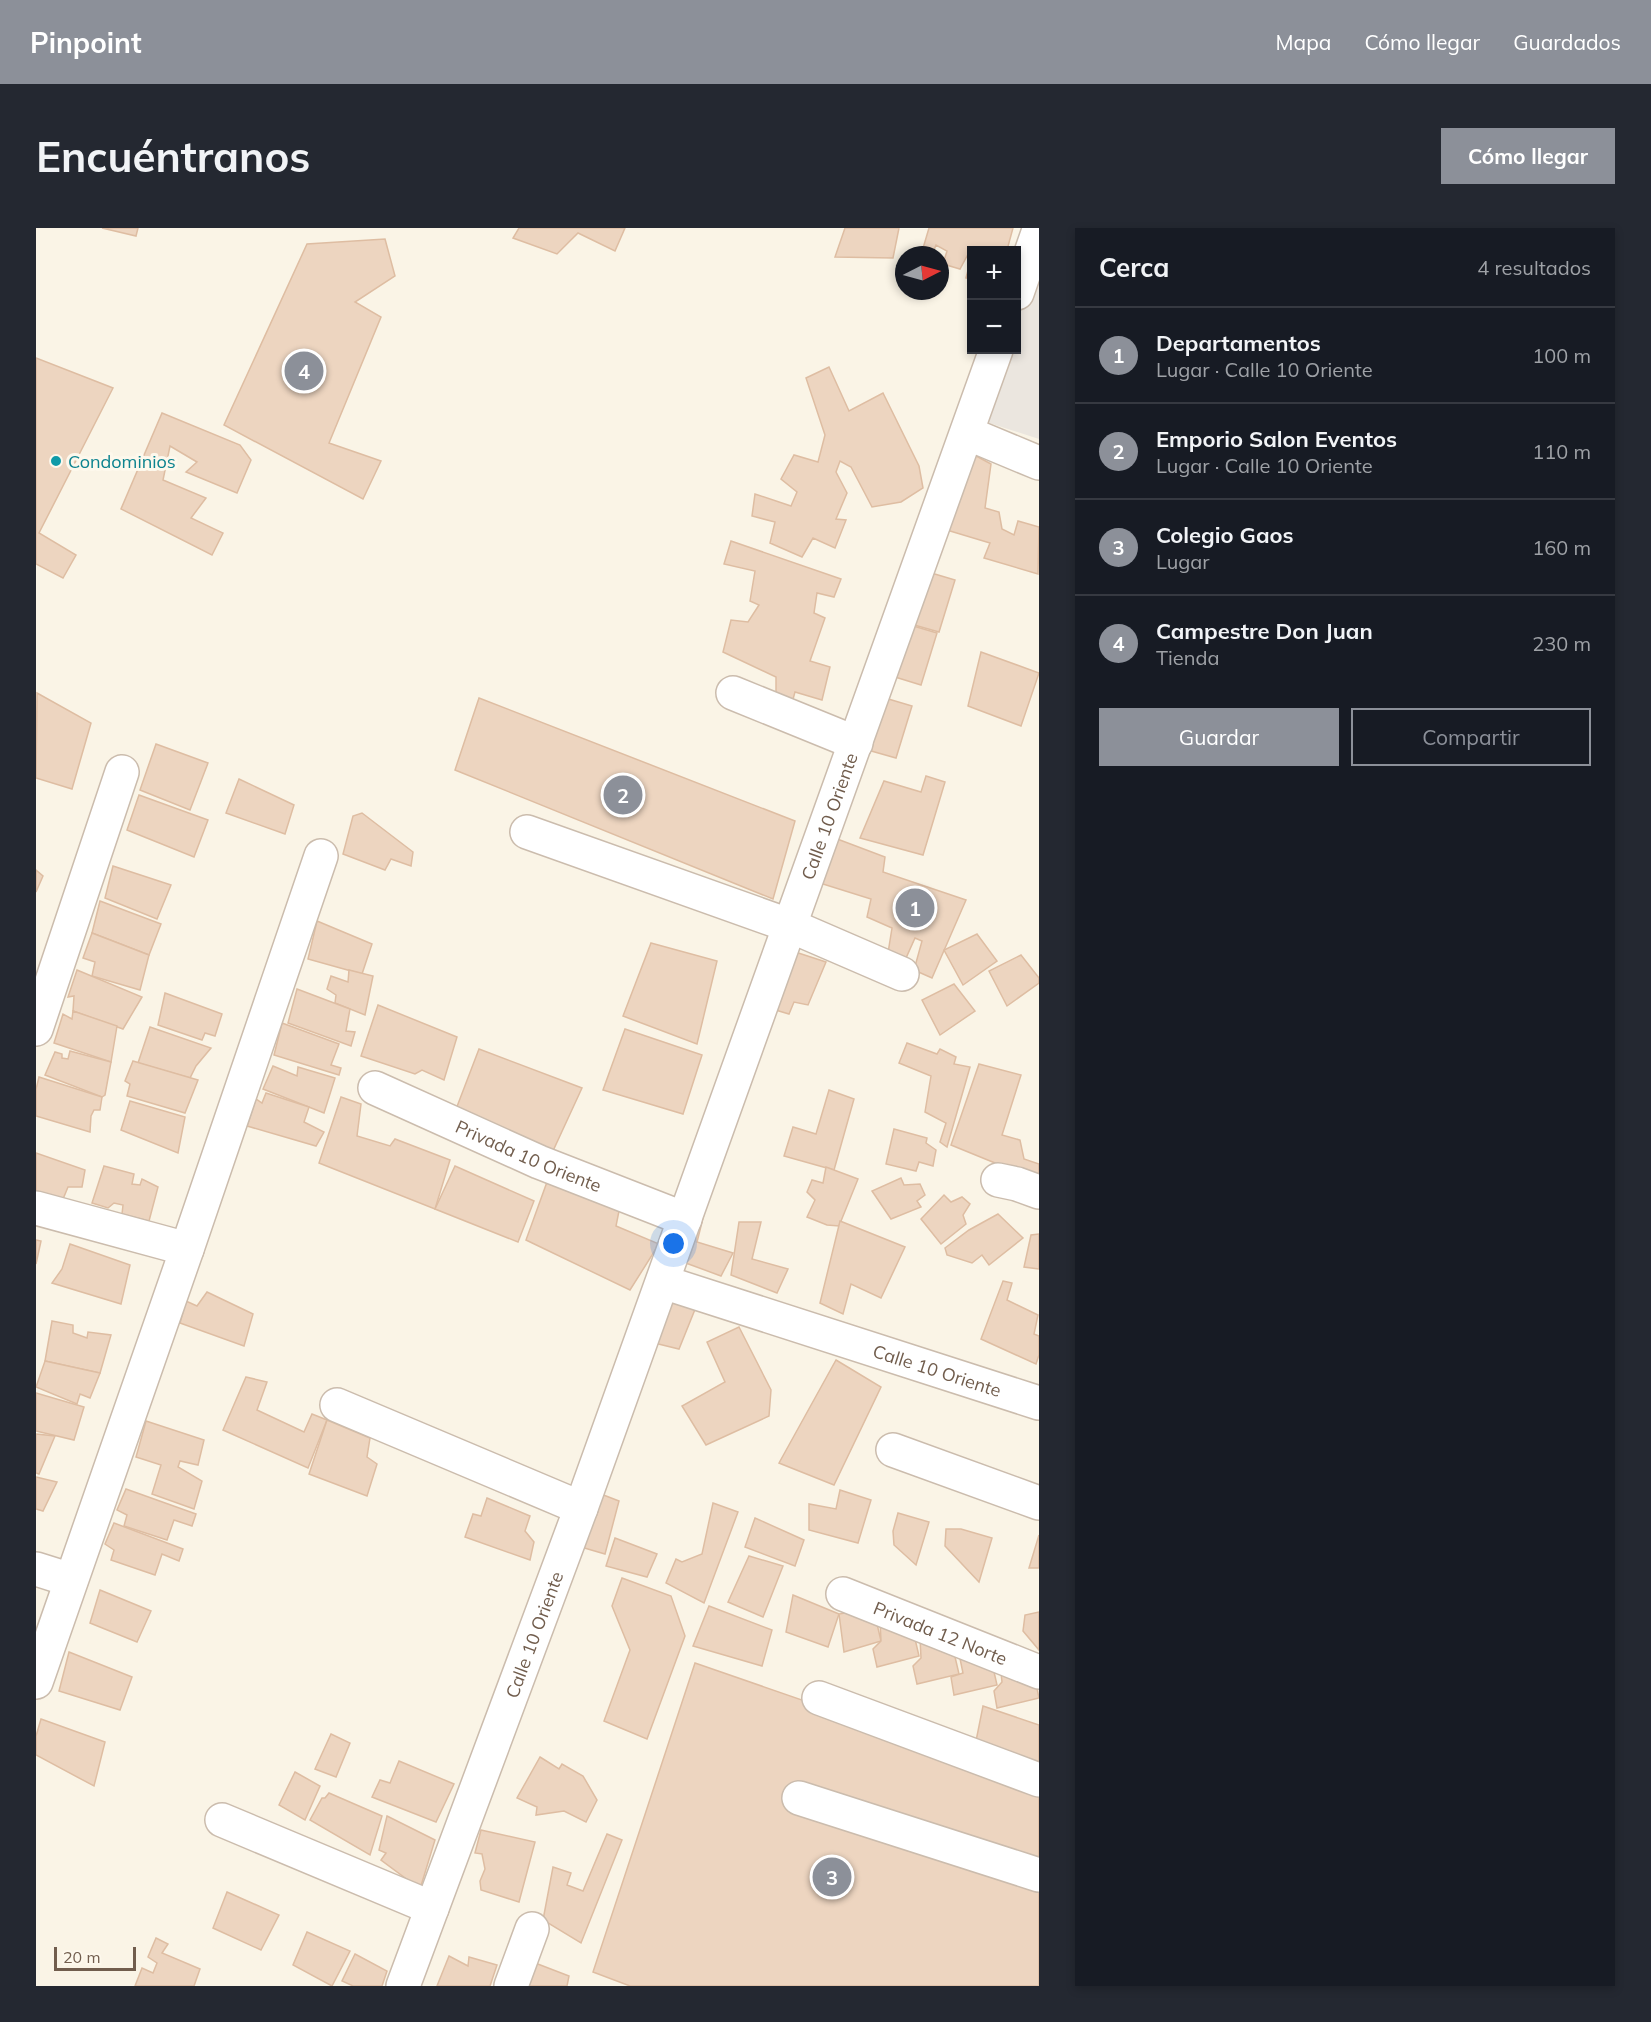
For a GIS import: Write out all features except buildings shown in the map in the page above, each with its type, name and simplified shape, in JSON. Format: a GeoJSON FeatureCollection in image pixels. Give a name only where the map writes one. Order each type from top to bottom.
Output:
{"type":"FeatureCollection","features":[{"type":"Feature","properties":{"kind":"street"},"geometry":{"type":"LineString","coordinates":[[1021,282],[1039,230]]}},
{"type":"Feature","properties":{"kind":"street","name":"Calle 10 Oriente"},"geometry":{"type":"LineString","coordinates":[[403,1986],[663,1282],[995,354]]}},
{"type":"Feature","properties":{"kind":"street"},"geometry":{"type":"LineString","coordinates":[[967,433],[1039,463]]}},
{"type":"Feature","properties":{"kind":"street"},"geometry":{"type":"LineString","coordinates":[[733,693],[856,743]]}},
{"type":"Feature","properties":{"kind":"street"},"geometry":{"type":"LineString","coordinates":[[36,1029],[122,772]]}},
{"type":"Feature","properties":{"kind":"street"},"geometry":{"type":"LineString","coordinates":[[527,832],[790,926],[902,975]]}},
{"type":"Feature","properties":{"kind":"street"},"geometry":{"type":"LineString","coordinates":[[36,1682],[321,856]]}},
{"type":"Feature","properties":{"kind":"street","name":"Privada 10 Oriente"},"geometry":{"type":"LineString","coordinates":[[375,1088],[539,1162],[685,1219]]}},
{"type":"Feature","properties":{"kind":"street"},"geometry":{"type":"LineString","coordinates":[[998,1180],[1039,1192]]}},
{"type":"Feature","properties":{"kind":"street"},"geometry":{"type":"LineString","coordinates":[[36,1208],[187,1249]]}},
{"type":"Feature","properties":{"kind":"street","name":"Calle 10 Oriente"},"geometry":{"type":"LineString","coordinates":[[663,1282],[1039,1403]]}},
{"type":"Feature","properties":{"kind":"street"},"geometry":{"type":"LineString","coordinates":[[337,1405],[581,1508]]}},
{"type":"Feature","properties":{"kind":"street"},"geometry":{"type":"LineString","coordinates":[[893,1450],[1039,1503]]}},
{"type":"Feature","properties":{"kind":"street"},"geometry":{"type":"LineString","coordinates":[[36,1569],[71,1580]]}},
{"type":"Feature","properties":{"kind":"street","name":"Privada 12 Norte"},"geometry":{"type":"LineString","coordinates":[[843,1594],[1039,1672]]}},
{"type":"Feature","properties":{"kind":"street"},"geometry":{"type":"LineString","coordinates":[[819,1698],[1039,1780]]}},
{"type":"Feature","properties":{"kind":"street"},"geometry":{"type":"LineString","coordinates":[[800,1798],[1039,1875]]}},
{"type":"Feature","properties":{"kind":"street"},"geometry":{"type":"LineString","coordinates":[[222,1820],[432,1908]]}},
{"type":"Feature","properties":{"kind":"street"},"geometry":{"type":"LineString","coordinates":[[511,1986],[532,1929]]}},
{"type":"Feature","properties":{"kind":"shaded area"},"geometry":{"type":"Polygon","coordinates":[[[1039,248],[1039,439],[980,420],[1003,354],[1021,354],[1021,301],[1039,248]]]}},
{"type":"Feature","properties":{"kind":"place","name":"Campestre Don Juan"},"geometry":{"type":"Point","coordinates":[304,371]}},
{"type":"Feature","properties":{"kind":"place","name":"Condominios"},"geometry":{"type":"Point","coordinates":[56,461]}},
{"type":"Feature","properties":{"kind":"place","name":"Emporio Salon Eventos"},"geometry":{"type":"Point","coordinates":[623,795]}},
{"type":"Feature","properties":{"kind":"place","name":"Departamentos"},"geometry":{"type":"Point","coordinates":[915,908]}},
{"type":"Feature","properties":{"kind":"place","name":"Colegio Gaos"},"geometry":{"type":"Point","coordinates":[832,1877]}}]}
